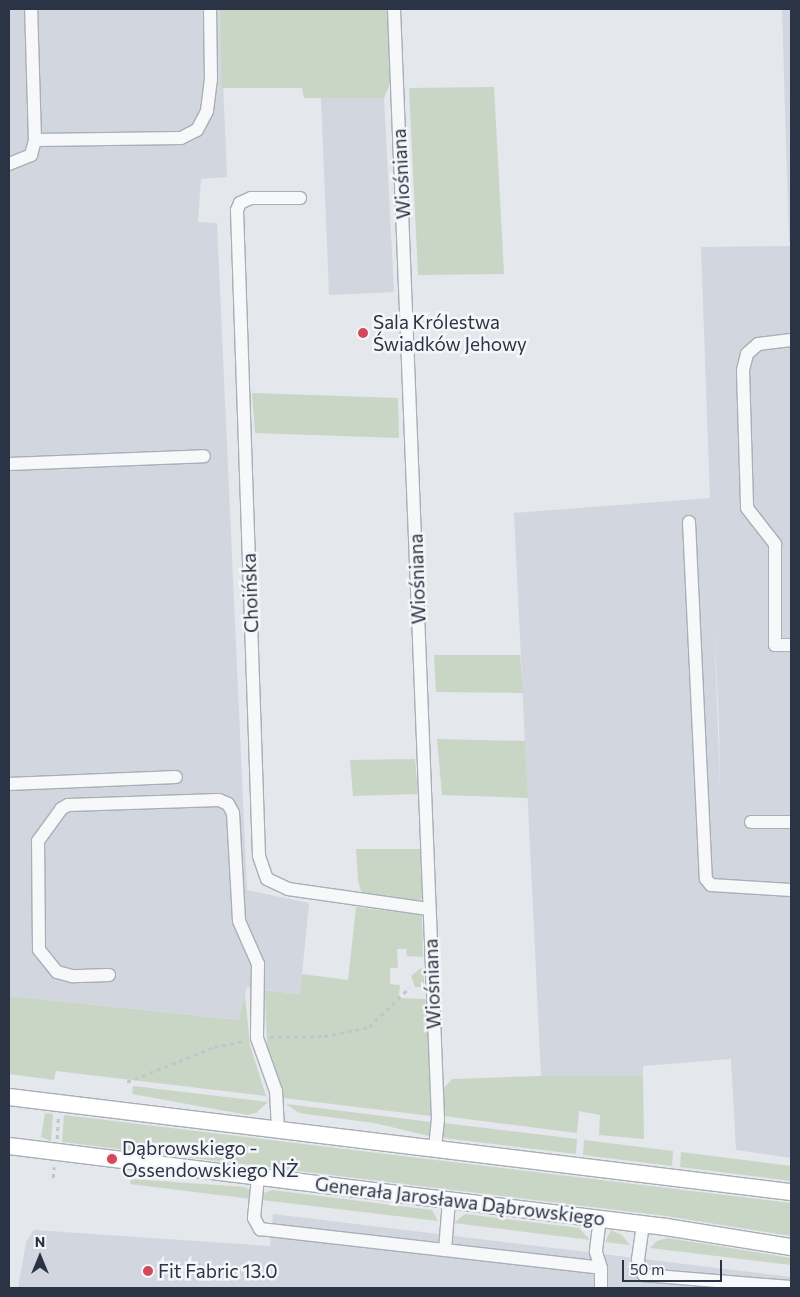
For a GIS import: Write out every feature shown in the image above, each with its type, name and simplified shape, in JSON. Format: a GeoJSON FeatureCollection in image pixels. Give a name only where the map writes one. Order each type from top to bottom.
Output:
{"type":"FeatureCollection","features":[{"type":"Feature","properties":{"kind":"main road"},"geometry":{"type":"LineString","coordinates":[[9,1097],[791,1192]]}},
{"type":"Feature","properties":{"kind":"main road","name":"Generała Jarosława Dąbrowskiego"},"geometry":{"type":"LineString","coordinates":[[9,1146],[600,1218],[791,1247]]}},
{"type":"Feature","properties":{"kind":"street"},"geometry":{"type":"LineString","coordinates":[[9,164],[31,155],[35,140],[31,9]]}},
{"type":"Feature","properties":{"kind":"street"},"geometry":{"type":"LineString","coordinates":[[35,140],[180,138],[197,130],[207,111],[211,80],[210,9]]}},
{"type":"Feature","properties":{"kind":"street","name":"Wiośniana"},"geometry":{"type":"LineString","coordinates":[[394,9],[438,1120],[435,1149]]}},
{"type":"Feature","properties":{"kind":"street","name":"Choińska"},"geometry":{"type":"LineString","coordinates":[[300,198],[251,198],[240,203],[237,210],[259,856],[267,879],[288,888],[429,909]]}},
{"type":"Feature","properties":{"kind":"street"},"geometry":{"type":"LineString","coordinates":[[791,340],[758,344],[747,354],[743,370],[747,508],[775,544],[775,645],[791,645]]}},
{"type":"Feature","properties":{"kind":"street"},"geometry":{"type":"LineString","coordinates":[[9,464],[204,456]]}},
{"type":"Feature","properties":{"kind":"street"},"geometry":{"type":"LineString","coordinates":[[689,522],[706,879],[711,885],[791,890]]}},
{"type":"Feature","properties":{"kind":"street"},"geometry":{"type":"LineString","coordinates":[[9,784],[176,777]]}},
{"type":"Feature","properties":{"kind":"street"},"geometry":{"type":"LineString","coordinates":[[109,975],[72,976],[57,972],[39,950],[38,841],[61,809],[68,805],[219,800],[228,804],[233,813],[239,921],[258,964],[255,1018],[257,1038],[276,1091],[278,1130]]}},
{"type":"Feature","properties":{"kind":"street"},"geometry":{"type":"LineString","coordinates":[[751,822],[791,822]]}},
{"type":"Feature","properties":{"kind":"street"},"geometry":{"type":"LineString","coordinates":[[258,1176],[254,1218],[260,1228],[601,1268]]}},
{"type":"Feature","properties":{"kind":"street"},"geometry":{"type":"LineString","coordinates":[[445,1250],[448,1200]]}},
{"type":"Feature","properties":{"kind":"street"},"geometry":{"type":"LineString","coordinates":[[600,1218],[596,1252],[601,1268],[601,1288]]}},
{"type":"Feature","properties":{"kind":"street"},"geometry":{"type":"LineString","coordinates":[[644,1224],[638,1259],[639,1268],[644,1275],[791,1287]]}},
{"type":"Feature","properties":{"kind":"path"},"geometry":{"type":"LineString","coordinates":[[53,1178],[59,1103]]}},
{"type":"Feature","properties":{"kind":"shaded area"},"geometry":{"type":"Polygon","coordinates":[[[9,9],[220,9],[227,177],[201,179],[198,222],[217,223],[247,890],[309,903],[300,994],[247,987],[240,1020],[9,996],[9,9]]]}},
{"type":"Feature","properties":{"kind":"shaded area"},"geometry":{"type":"Polygon","coordinates":[[[782,9],[791,9],[791,242],[789,242],[782,9]]]}},
{"type":"Feature","properties":{"kind":"shaded area"},"geometry":{"type":"Polygon","coordinates":[[[321,98],[384,98],[394,292],[329,295],[321,98]]]}},
{"type":"Feature","properties":{"kind":"shaded area"},"geometry":{"type":"Polygon","coordinates":[[[791,246],[791,1158],[736,1150],[731,1059],[643,1066],[643,1076],[541,1076],[514,513],[710,498],[701,247],[791,246]],[[714,620],[720,789],[719,725],[714,620]]]}},
{"type":"Feature","properties":{"kind":"shaded area"},"geometry":{"type":"Polygon","coordinates":[[[273,1214],[791,1277],[791,1288],[18,1288],[26,1242],[34,1230],[270,1246],[273,1214]]]}},
{"type":"Feature","properties":{"kind":"green space"},"geometry":{"type":"Polygon","coordinates":[[[220,9],[387,9],[391,81],[384,98],[304,98],[302,88],[222,88],[220,9]]]}},
{"type":"Feature","properties":{"kind":"green space"},"geometry":{"type":"Polygon","coordinates":[[[494,87],[504,274],[418,275],[409,88],[494,87]]]}},
{"type":"Feature","properties":{"kind":"green space"},"geometry":{"type":"Polygon","coordinates":[[[252,393],[398,398],[399,438],[255,433],[252,393]]]}},
{"type":"Feature","properties":{"kind":"green space"},"geometry":{"type":"Polygon","coordinates":[[[434,655],[520,655],[523,693],[436,692],[434,655]]]}},
{"type":"Feature","properties":{"kind":"green space"},"geometry":{"type":"Polygon","coordinates":[[[437,739],[525,741],[528,798],[442,795],[437,739]]]}},
{"type":"Feature","properties":{"kind":"green space"},"geometry":{"type":"Polygon","coordinates":[[[415,759],[418,794],[353,796],[350,760],[415,759]]]}},
{"type":"Feature","properties":{"kind":"green space"},"geometry":{"type":"Polygon","coordinates":[[[356,849],[420,849],[423,898],[414,902],[362,894],[358,881],[356,849]]]}},
{"type":"Feature","properties":{"kind":"green space"},"geometry":{"type":"Polygon","coordinates":[[[356,907],[422,915],[423,957],[407,956],[406,949],[397,949],[398,968],[390,968],[390,984],[400,985],[399,998],[425,999],[428,1004],[431,1116],[283,1098],[267,1046],[265,990],[300,994],[302,974],[348,980],[356,907]]]}},
{"type":"Feature","properties":{"kind":"green space"},"geometry":{"type":"Polygon","coordinates":[[[421,968],[424,969],[424,987],[415,987],[411,976],[421,968]]]}},
{"type":"Feature","properties":{"kind":"green space"},"geometry":{"type":"Polygon","coordinates":[[[9,996],[239,1020],[245,996],[250,1045],[266,1096],[56,1071],[54,1080],[9,1074],[9,996]]]}},
{"type":"Feature","properties":{"kind":"green space"},"geometry":{"type":"Polygon","coordinates":[[[541,1076],[643,1076],[644,1139],[599,1135],[600,1115],[579,1111],[577,1133],[443,1116],[444,1088],[452,1079],[541,1076]]]}},
{"type":"Feature","properties":{"kind":"green space"},"geometry":{"type":"Polygon","coordinates":[[[133,1086],[268,1102],[256,1113],[248,1115],[132,1094],[133,1086]]]}},
{"type":"Feature","properties":{"kind":"green space"},"geometry":{"type":"Polygon","coordinates":[[[286,1104],[431,1122],[429,1136],[374,1123],[299,1113],[286,1104]]]}},
{"type":"Feature","properties":{"kind":"green space"},"geometry":{"type":"Polygon","coordinates":[[[45,1113],[53,1114],[51,1141],[41,1137],[45,1113]]]}},
{"type":"Feature","properties":{"kind":"green space"},"geometry":{"type":"Polygon","coordinates":[[[64,1115],[791,1203],[791,1236],[666,1216],[62,1142],[64,1115]]]}},
{"type":"Feature","properties":{"kind":"green space"},"geometry":{"type":"Polygon","coordinates":[[[444,1123],[577,1139],[576,1154],[443,1138],[444,1123]]]}},
{"type":"Feature","properties":{"kind":"green space"},"geometry":{"type":"Polygon","coordinates":[[[584,1140],[673,1151],[672,1166],[583,1155],[584,1140]]]}},
{"type":"Feature","properties":{"kind":"green space"},"geometry":{"type":"Polygon","coordinates":[[[681,1152],[791,1166],[791,1181],[680,1167],[681,1152]]]}},
{"type":"Feature","properties":{"kind":"green space"},"geometry":{"type":"Polygon","coordinates":[[[131,1179],[245,1187],[250,1191],[251,1199],[130,1184],[131,1179]]]}},
{"type":"Feature","properties":{"kind":"green space"},"geometry":{"type":"Polygon","coordinates":[[[272,1190],[432,1210],[438,1221],[262,1200],[264,1193],[272,1190]]]}},
{"type":"Feature","properties":{"kind":"green space"},"geometry":{"type":"Polygon","coordinates":[[[465,1214],[579,1228],[590,1240],[454,1223],[465,1214]]]}},
{"type":"Feature","properties":{"kind":"green space"},"geometry":{"type":"Polygon","coordinates":[[[611,1230],[622,1235],[630,1245],[605,1242],[611,1230]]]}},
{"type":"Feature","properties":{"kind":"green space"},"geometry":{"type":"Polygon","coordinates":[[[668,1238],[791,1258],[791,1265],[650,1248],[657,1241],[668,1238]]]}},
{"type":"Feature","properties":{"kind":"place","name":"Sala Królestwa Świadków Jehowy"},"geometry":{"type":"Point","coordinates":[363,333]}},
{"type":"Feature","properties":{"kind":"place","name":"Dąbrowskiego - Ossendowskiego NŻ"},"geometry":{"type":"Point","coordinates":[112,1159]}},
{"type":"Feature","properties":{"kind":"place","name":"Fit Fabric 13.0"},"geometry":{"type":"Point","coordinates":[148,1271]}}]}
